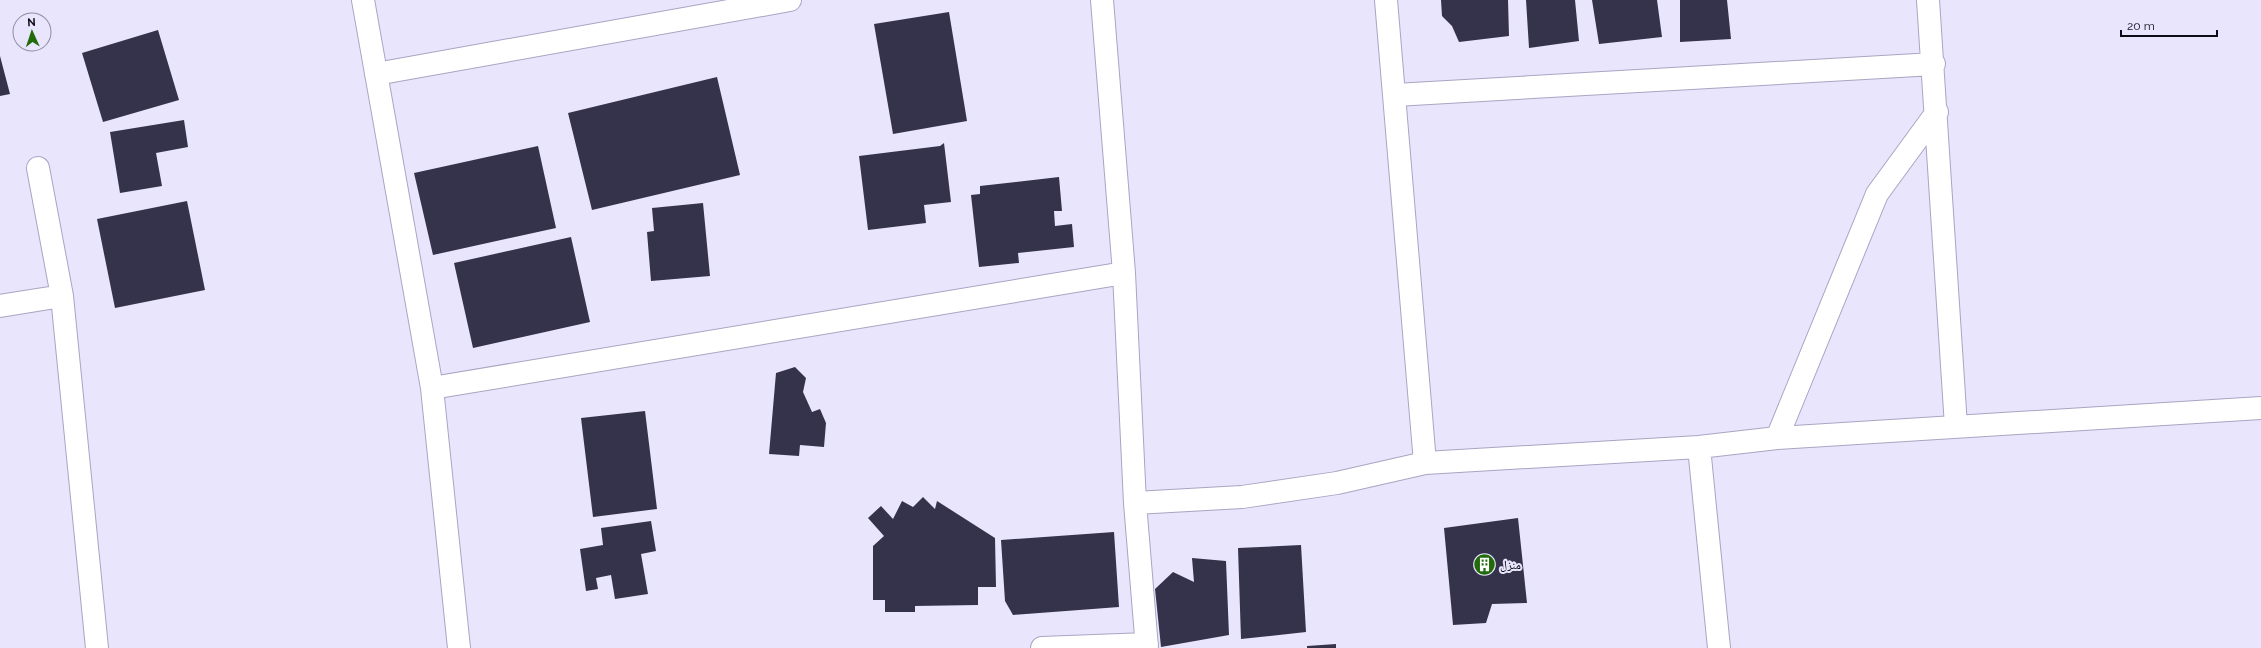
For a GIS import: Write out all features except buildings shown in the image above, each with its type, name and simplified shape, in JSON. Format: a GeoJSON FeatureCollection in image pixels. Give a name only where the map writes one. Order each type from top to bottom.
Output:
{"type":"FeatureCollection","features":[{"type":"Feature","properties":{"kind":"street"},"geometry":{"type":"LineString","coordinates":[[363,0],[432,388],[459,648]]}},
{"type":"Feature","properties":{"kind":"street"},"geometry":{"type":"LineString","coordinates":[[376,74],[790,0]]}},
{"type":"Feature","properties":{"kind":"street"},"geometry":{"type":"LineString","coordinates":[[1042,648],[1147,646],[1135,503],[1124,273],[1102,0]]}},
{"type":"Feature","properties":{"kind":"street"},"geometry":{"type":"LineString","coordinates":[[1386,0],[1425,463]]}},
{"type":"Feature","properties":{"kind":"street"},"geometry":{"type":"LineString","coordinates":[[1928,0],[1934,64],[1956,426]]}},
{"type":"Feature","properties":{"kind":"street"},"geometry":{"type":"LineString","coordinates":[[1395,95],[1934,64]]}},
{"type":"Feature","properties":{"kind":"street"},"geometry":{"type":"LineString","coordinates":[[1777,438],[1877,194],[1937,112]]}},
{"type":"Feature","properties":{"kind":"street"},"geometry":{"type":"LineString","coordinates":[[38,168],[62,296],[97,648]]}},
{"type":"Feature","properties":{"kind":"street"},"geometry":{"type":"LineString","coordinates":[[432,388],[1124,273]]}},
{"type":"Feature","properties":{"kind":"street"},"geometry":{"type":"LineString","coordinates":[[0,306],[62,296]]}},
{"type":"Feature","properties":{"kind":"street"},"geometry":{"type":"LineString","coordinates":[[1135,503],[1242,497],[1337,483],[1425,463],[1699,447],[1777,438],[1956,426],[2261,408]]}},
{"type":"Feature","properties":{"kind":"street"},"geometry":{"type":"LineString","coordinates":[[1699,447],[1720,648]]}},
{"type":"Feature","properties":{"kind":"place","name":"منزل"},"geometry":{"type":"Point","coordinates":[1485,565]}}]}
